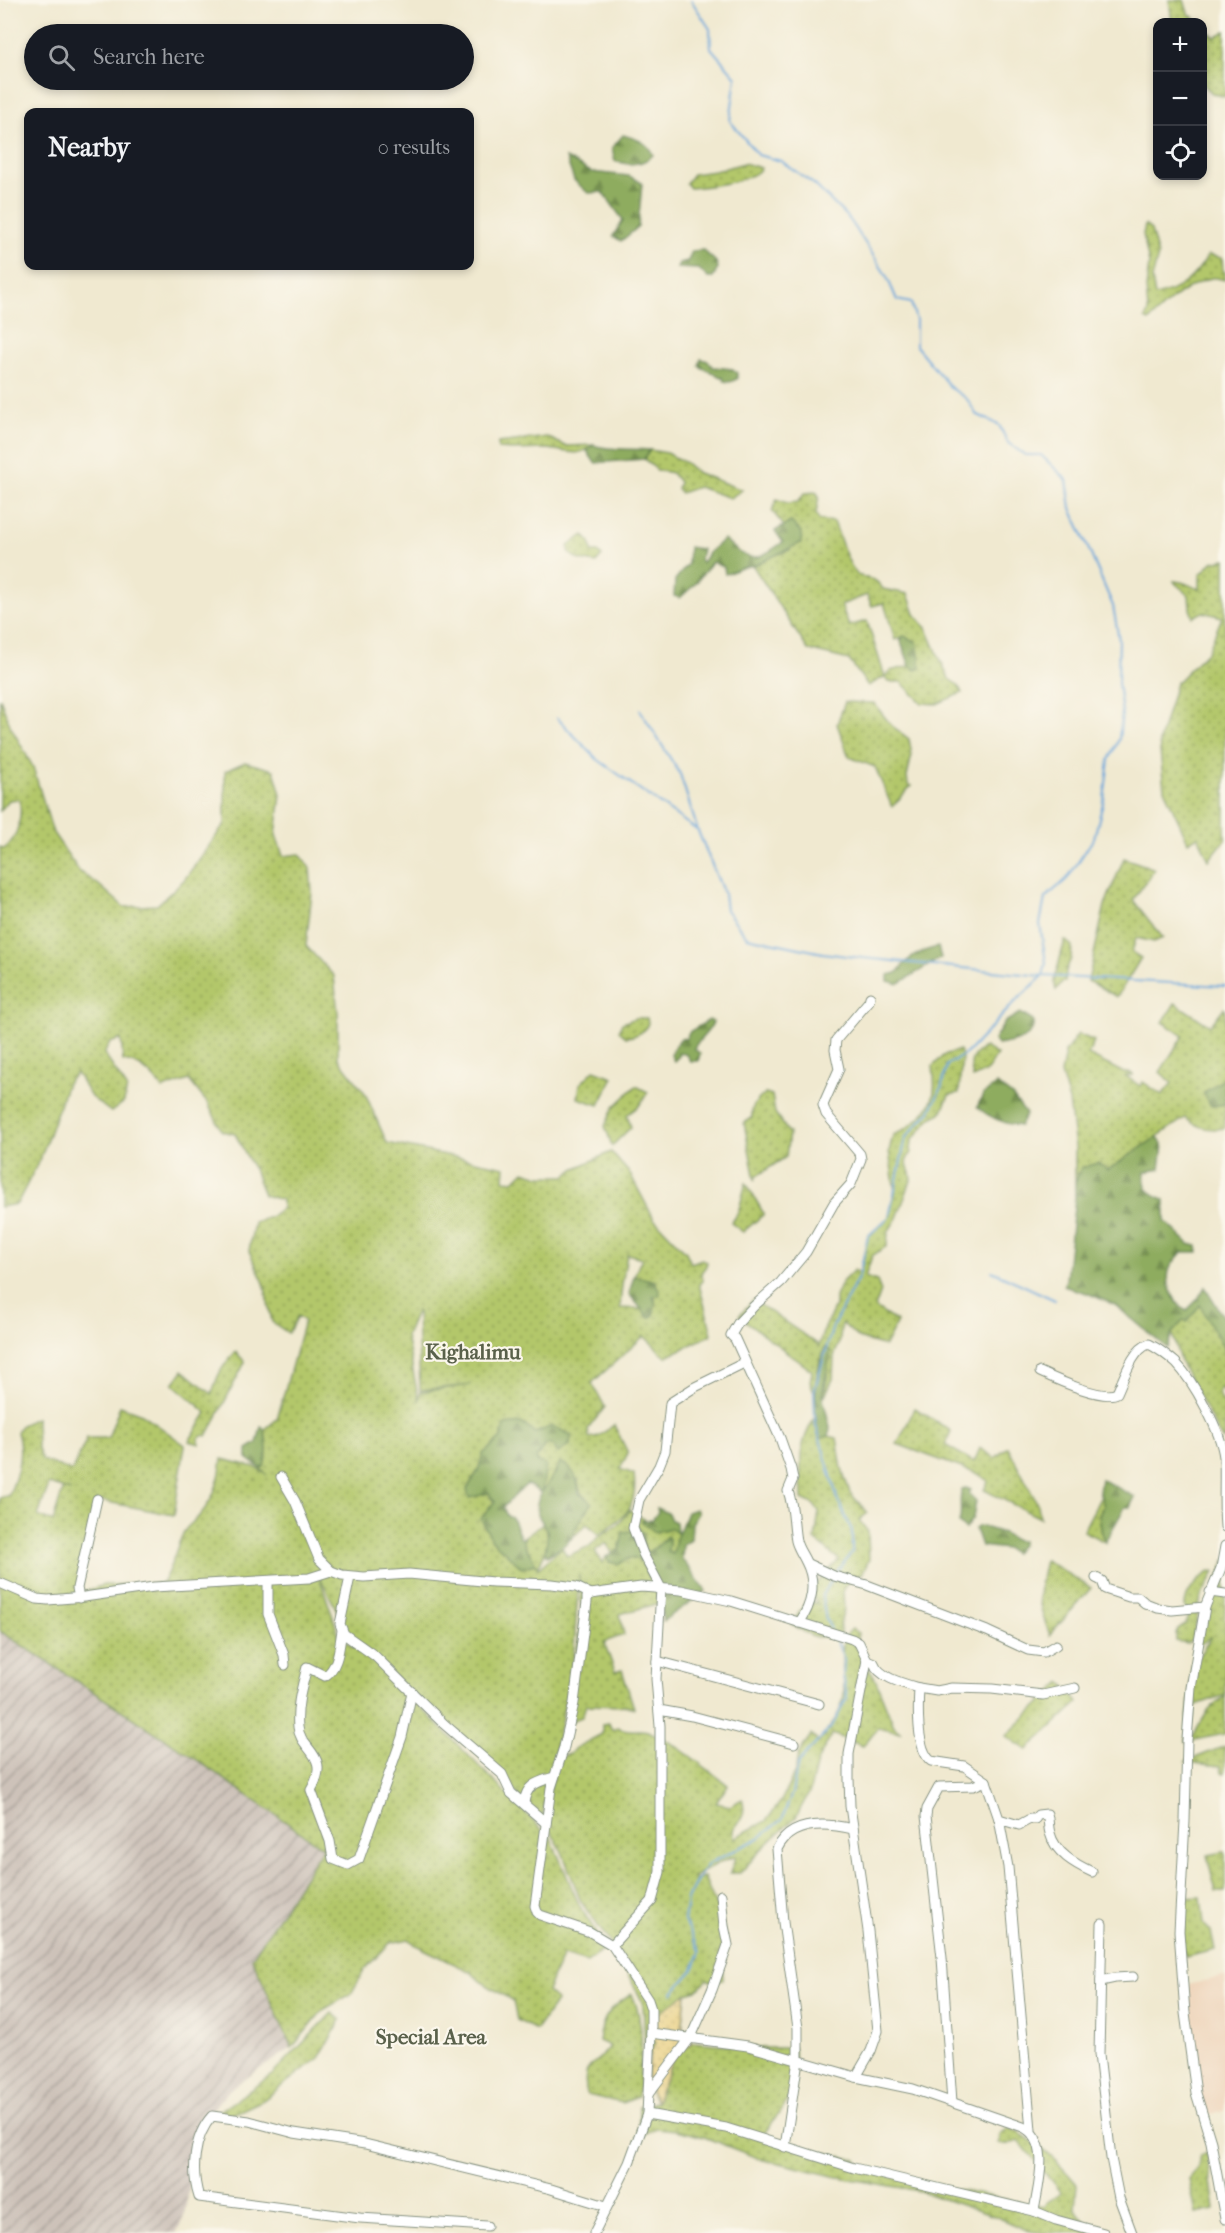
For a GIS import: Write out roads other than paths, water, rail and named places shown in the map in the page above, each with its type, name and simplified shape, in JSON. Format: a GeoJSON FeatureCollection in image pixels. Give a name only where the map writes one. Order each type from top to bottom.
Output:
{"type":"FeatureCollection","features":[{"type":"Feature","properties":{"kind":"street"},"geometry":{"type":"LineString","coordinates":[[799,1623],[808,1611],[812,1597],[808,1564],[797,1546],[794,1532],[794,1505],[788,1491],[793,1479],[791,1469],[780,1438],[735,1339],[731,1335],[754,1306],[781,1282],[806,1252],[834,1203],[851,1184],[861,1159],[860,1154],[826,1114],[823,1105],[839,1069],[835,1050],[836,1040],[870,997]]}},
{"type":"Feature","properties":{"kind":"street"},"geometry":{"type":"LineString","coordinates":[[1040,1372],[1064,1383],[1113,1396],[1117,1393],[1134,1359],[1146,1345],[1155,1347],[1174,1362],[1190,1381],[1221,1443],[1224,1459],[1225,1527]]}},
{"type":"Feature","properties":{"kind":"street"},"geometry":{"type":"LineString","coordinates":[[612,1944],[652,1901],[660,1872],[657,1661],[661,1588],[643,1554],[633,1528],[639,1500],[665,1451],[670,1403],[695,1387],[744,1362]]}},
{"type":"Feature","properties":{"kind":"street"},"geometry":{"type":"LineString","coordinates":[[281,1477],[295,1501],[319,1559],[331,1571],[350,1577],[417,1574],[457,1579],[573,1586],[583,1588],[591,1594],[635,1588],[661,1588],[731,1601],[831,1632],[834,1635],[840,1634],[859,1643],[867,1660],[849,1754],[850,1806],[868,1931],[878,2023],[876,2040],[856,2076]]}},
{"type":"Feature","properties":{"kind":"street"},"geometry":{"type":"LineString","coordinates":[[79,1598],[77,1588],[97,1499]]}},
{"type":"Feature","properties":{"kind":"street"},"geometry":{"type":"LineString","coordinates":[[1225,1546],[1221,1568],[1205,1607],[1193,1668],[1187,1740],[1179,1951],[1196,2093],[1210,2142],[1225,2219]]}},
{"type":"Feature","properties":{"kind":"street"},"geometry":{"type":"LineString","coordinates":[[808,1564],[834,1576],[867,1585],[987,1631],[1028,1650],[1044,1652],[1056,1645]]}},
{"type":"Feature","properties":{"kind":"street"},"geometry":{"type":"LineString","coordinates":[[0,1583],[37,1599],[79,1598],[154,1587],[309,1578],[331,1571]]}},
{"type":"Feature","properties":{"kind":"street"},"geometry":{"type":"LineString","coordinates":[[350,1577],[340,1624],[342,1631],[335,1664],[325,1676],[307,1667],[297,1713],[298,1730],[317,1759],[317,1779],[311,1790],[330,1841],[333,1858],[348,1865],[359,1859],[402,1737],[412,1692]]}},
{"type":"Feature","properties":{"kind":"street"},"geometry":{"type":"LineString","coordinates":[[1096,1578],[1102,1581],[1105,1589],[1129,1597],[1138,1597],[1145,1603],[1158,1608],[1172,1610],[1205,1607]]}},
{"type":"Feature","properties":{"kind":"street"},"geometry":{"type":"LineString","coordinates":[[268,1581],[268,1614],[284,1655],[285,1665]]}},
{"type":"Feature","properties":{"kind":"street"},"geometry":{"type":"LineString","coordinates":[[1210,1592],[1225,1594]]}},
{"type":"Feature","properties":{"kind":"street"},"geometry":{"type":"LineString","coordinates":[[591,1594],[587,1602],[570,1722],[554,1777],[546,1823],[536,1900],[537,1912],[545,1917],[590,1932],[612,1944],[648,2000],[651,2009],[647,2114],[630,2163],[594,2233]]}},
{"type":"Feature","properties":{"kind":"street"},"geometry":{"type":"LineString","coordinates":[[342,1631],[373,1654],[444,1724],[502,1774],[511,1794],[546,1823]]}},
{"type":"Feature","properties":{"kind":"street"},"geometry":{"type":"LineString","coordinates":[[867,1660],[896,1681],[937,1691],[952,1688],[992,1689],[1043,1695],[1075,1688]]}},
{"type":"Feature","properties":{"kind":"street"},"geometry":{"type":"LineString","coordinates":[[657,1661],[819,1704]]}},
{"type":"Feature","properties":{"kind":"street"},"geometry":{"type":"LineString","coordinates":[[919,1688],[917,1714],[927,1759],[964,1766],[986,1781],[999,1819],[1008,1866],[1030,2130]]}},
{"type":"Feature","properties":{"kind":"street"},"geometry":{"type":"LineString","coordinates":[[659,1710],[692,1716],[794,1743]]}},
{"type":"Feature","properties":{"kind":"street"},"geometry":{"type":"LineString","coordinates":[[524,1803],[530,1787],[554,1777]]}},
{"type":"Feature","properties":{"kind":"street"},"geometry":{"type":"LineString","coordinates":[[952,2102],[942,1958],[926,1816],[927,1809],[939,1787],[973,1786],[986,1781]]}},
{"type":"Feature","properties":{"kind":"street"},"geometry":{"type":"LineString","coordinates":[[999,1819],[1019,1825],[1035,1819],[1038,1815],[1046,1814],[1050,1835],[1057,1848],[1070,1860],[1092,1872]]}},
{"type":"Feature","properties":{"kind":"street"},"geometry":{"type":"LineString","coordinates":[[785,2147],[798,2060],[798,2017],[783,1922],[777,1849],[790,1833],[802,1828],[825,1825],[853,1829]]}},
{"type":"Feature","properties":{"kind":"street"},"geometry":{"type":"LineString","coordinates":[[648,2093],[691,2037],[708,2000],[728,1945],[721,1895]]}},
{"type":"Feature","properties":{"kind":"street"},"geometry":{"type":"LineString","coordinates":[[1102,1924],[1098,2036],[1104,2109],[1119,2198],[1132,2233]]}},
{"type":"Feature","properties":{"kind":"street"},"geometry":{"type":"LineString","coordinates":[[1101,1981],[1133,1977]]}},
{"type":"Feature","properties":{"kind":"street"},"geometry":{"type":"LineString","coordinates":[[651,2033],[748,2046],[913,2089],[1030,2130],[1039,2145],[1040,2162],[1034,2211]]}},
{"type":"Feature","properties":{"kind":"street"},"geometry":{"type":"LineString","coordinates":[[647,2114],[726,2128],[854,2168],[1034,2211],[1056,2220],[1104,2233]]}},
{"type":"Feature","properties":{"kind":"street"},"geometry":{"type":"LineString","coordinates":[[487,2226],[439,2228],[199,2197],[194,2166],[204,2125],[212,2116],[249,2121],[294,2133],[365,2144],[551,2189],[606,2206]]}},
{"type":"Feature","properties":{"kind":"waterway"},"geometry":{"type":"LineString","coordinates":[[691,0],[710,29],[711,48],[736,77],[730,121],[758,155],[781,161],[815,185],[850,220],[886,275],[897,300],[911,303],[916,320],[916,346],[951,388],[967,399],[976,414],[999,425],[1008,443],[1025,455],[1041,455],[1067,480],[1071,508],[1113,606],[1119,640],[1118,683],[1122,713],[1119,739],[1109,760],[1104,799],[1094,838],[1067,879],[1045,898],[1040,924],[1046,963],[1043,976],[967,1053],[947,1065],[941,1089],[930,1111],[906,1137],[889,1217],[868,1236],[859,1276],[833,1326],[814,1391],[815,1422],[838,1500],[852,1531],[852,1552],[835,1574]]}},
{"type":"Feature","properties":{"kind":"waterway"},"geometry":{"type":"LineString","coordinates":[[640,710],[680,774],[698,831]]}},
{"type":"Feature","properties":{"kind":"waterway"},"geometry":{"type":"LineString","coordinates":[[557,718],[597,759],[698,831],[724,894],[726,910],[747,937],[823,953],[863,958],[1043,976],[1225,986]]}},
{"type":"Feature","properties":{"kind":"waterway"},"geometry":{"type":"LineString","coordinates":[[992,1271],[1055,1300]]}},
{"type":"Feature","properties":{"kind":"waterway"},"geometry":{"type":"LineString","coordinates":[[831,1629],[826,1620],[822,1597],[832,1579]]}},
{"type":"Feature","properties":{"kind":"waterway"},"geometry":{"type":"LineString","coordinates":[[672,1994],[693,1970],[700,1952],[684,1921],[687,1899],[697,1880],[708,1864],[759,1838],[782,1820],[792,1793],[798,1763],[832,1726],[847,1698],[843,1675],[844,1659],[835,1637]]}},
{"type":"Feature","properties":{"kind":"district","name":"Kighalimu"},"geometry":{"type":"Point","coordinates":[473,1352]}},
{"type":"Feature","properties":{"kind":"district","name":"Special Area"},"geometry":{"type":"Point","coordinates":[431,2037]}}]}
